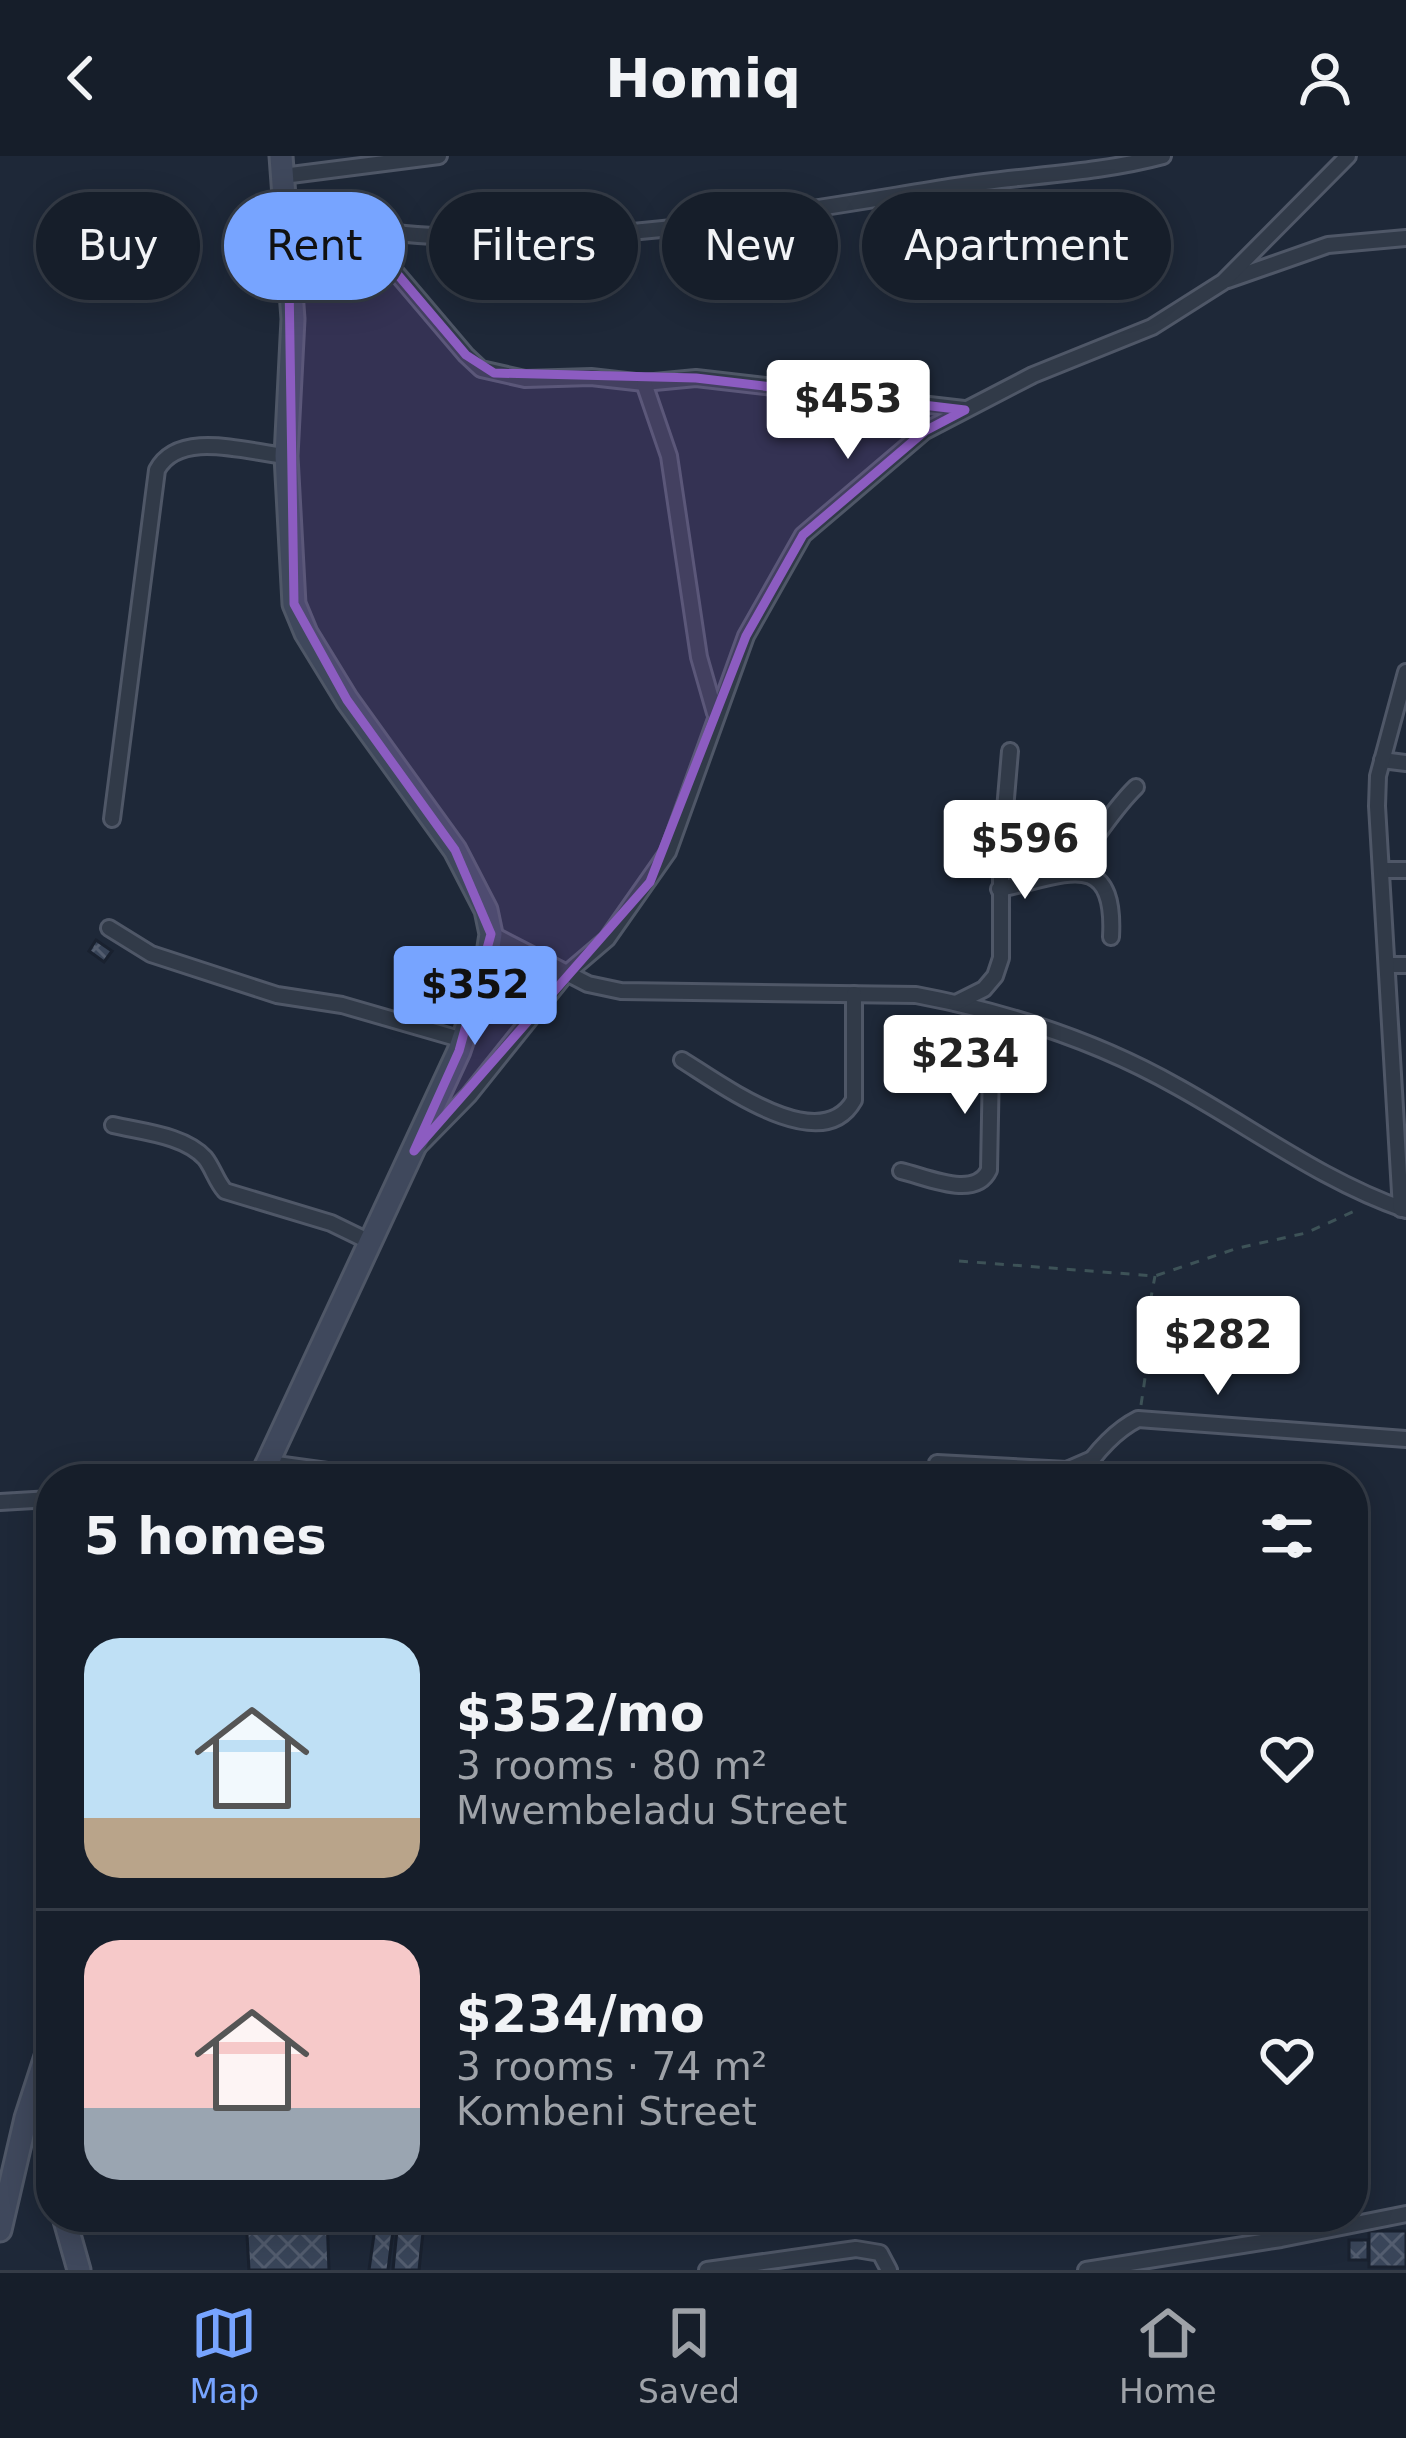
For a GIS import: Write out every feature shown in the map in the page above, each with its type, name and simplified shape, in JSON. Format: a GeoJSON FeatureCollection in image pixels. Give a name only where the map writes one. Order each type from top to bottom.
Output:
{"type":"FeatureCollection","features":[{"type":"Feature","properties":{"kind":"street"},"geometry":{"type":"LineString","coordinates":[[282,166],[440,156]]}},
{"type":"Feature","properties":{"kind":"street"},"geometry":{"type":"LineString","coordinates":[[405,233],[525,241],[727,223],[1162,156]]}},
{"type":"Feature","properties":{"kind":"street"},"geometry":{"type":"LineString","coordinates":[[1223,282],[1348,156]]}},
{"type":"Feature","properties":{"kind":"street"},"geometry":{"type":"LineString","coordinates":[[414,1151],[469,1095],[566,974],[607,939],[668,852],[746,636],[803,536],[925,430],[1033,375],[1152,327],[1223,282],[1328,244],[1406,238]]}},
{"type":"Feature","properties":{"kind":"street"},"geometry":{"type":"LineString","coordinates":[[405,283],[481,369],[525,379],[591,377],[644,383],[696,377],[965,410]]}},
{"type":"Feature","properties":{"kind":"street"},"geometry":{"type":"LineString","coordinates":[[268,1464],[463,1040],[485,973],[491,934],[486,910],[455,850],[346,700],[306,633],[290,580],[286,456],[292,300]]}},
{"type":"Feature","properties":{"kind":"street"},"geometry":{"type":"LineString","coordinates":[[644,383],[669,456],[699,657],[715,713]]}},
{"type":"Feature","properties":{"kind":"street"},"geometry":{"type":"LineString","coordinates":[[112,819],[157,470],[164,457],[188,446],[286,456]]}},
{"type":"Feature","properties":{"kind":"street"},"geometry":{"type":"LineString","coordinates":[[491,934],[566,974],[621,991],[916,995],[1072,1037],[1133,1064],[1341,1183],[1404,1210],[1377,806],[1382,760],[1406,672]]}},
{"type":"Feature","properties":{"kind":"street"},"geometry":{"type":"LineString","coordinates":[[956,1003],[984,988],[995,976],[1001,958],[999,889],[1010,751]]}},
{"type":"Feature","properties":{"kind":"street"},"geometry":{"type":"LineString","coordinates":[[1382,760],[1406,763]]}},
{"type":"Feature","properties":{"kind":"street"},"geometry":{"type":"LineString","coordinates":[[1066,872],[1136,788]]}},
{"type":"Feature","properties":{"kind":"street"},"geometry":{"type":"LineString","coordinates":[[1381,870],[1406,870]]}},
{"type":"Feature","properties":{"kind":"street"},"geometry":{"type":"LineString","coordinates":[[999,889],[1066,872],[1091,876],[1105,884],[1113,911],[1112,937]]}},
{"type":"Feature","properties":{"kind":"street"},"geometry":{"type":"LineString","coordinates":[[109,928],[152,954],[278,994],[342,1005],[463,1040]]}},
{"type":"Feature","properties":{"kind":"street"},"geometry":{"type":"LineString","coordinates":[[1387,965],[1406,964]]}},
{"type":"Feature","properties":{"kind":"street"},"geometry":{"type":"LineString","coordinates":[[682,1060],[784,1117],[829,1123],[846,1114],[854,1100],[854,994]]}},
{"type":"Feature","properties":{"kind":"street"},"geometry":{"type":"LineString","coordinates":[[901,1172],[955,1184],[974,1185],[985,1179],[989,1170],[992,1013]]}},
{"type":"Feature","properties":{"kind":"street"},"geometry":{"type":"LineString","coordinates":[[113,1125],[171,1139],[197,1151],[225,1191],[331,1223],[370,1242]]}},
{"type":"Feature","properties":{"kind":"street"},"geometry":{"type":"LineString","coordinates":[[1087,1464],[1138,1419],[1406,1439]]}},
{"type":"Feature","properties":{"kind":"street"},"geometry":{"type":"LineString","coordinates":[[1081,1464],[1090,1460]]}},
{"type":"Feature","properties":{"kind":"street"},"geometry":{"type":"LineString","coordinates":[[937,1463],[956,1464]]}},
{"type":"Feature","properties":{"kind":"street"},"geometry":{"type":"LineString","coordinates":[[0,1502],[36,1500]]}},
{"type":"Feature","properties":{"kind":"street"},"geometry":{"type":"LineString","coordinates":[[0,2230],[36,2085]]}},
{"type":"Feature","properties":{"kind":"street"},"geometry":{"type":"LineString","coordinates":[[1368,2222],[1406,2214]]}},
{"type":"Feature","properties":{"kind":"street"},"geometry":{"type":"LineString","coordinates":[[68,2232],[79,2270]]}},
{"type":"Feature","properties":{"kind":"street"},"geometry":{"type":"LineString","coordinates":[[1085,2270],[1316,2232]]}},
{"type":"Feature","properties":{"kind":"street"},"geometry":{"type":"LineString","coordinates":[[707,2270],[871,2249],[880,2253],[889,2270]]}},
{"type":"Feature","properties":{"kind":"path"},"geometry":{"type":"LineString","coordinates":[[959,1261],[1155,1276],[1238,1248],[1306,1233],[1330,1219],[1383,1202]]}},
{"type":"Feature","properties":{"kind":"path"},"geometry":{"type":"LineString","coordinates":[[1138,1419],[1148,1373],[1139,1326],[1155,1276]]}},
{"type":"Feature","properties":{"kind":"highlighted area"},"geometry":{"type":"Polygon","coordinates":[[[288,216],[359,229],[466,355],[494,373],[696,378],[965,410],[925,431],[803,535],[746,636],[650,882],[414,1151],[459,1051],[491,934],[455,850],[347,700],[294,604],[288,216]]]}},
{"type":"Feature","properties":{"kind":"building"},"geometry":{"type":"Polygon","coordinates":[[[96,940],[112,951],[104,962],[89,951],[96,940]]]}},
{"type":"Feature","properties":{"kind":"building"},"geometry":{"type":"Polygon","coordinates":[[[1369,2231],[1406,2231],[1406,2267],[1369,2267],[1369,2231]]]}},
{"type":"Feature","properties":{"kind":"building"},"geometry":{"type":"Polygon","coordinates":[[[247,2232],[328,2232],[329,2270],[249,2270],[247,2232]]]}},
{"type":"Feature","properties":{"kind":"building"},"geometry":{"type":"Polygon","coordinates":[[[374,2232],[393,2232],[388,2270],[369,2270],[374,2232]]]}},
{"type":"Feature","properties":{"kind":"building"},"geometry":{"type":"Polygon","coordinates":[[[397,2232],[423,2232],[419,2270],[393,2270],[397,2232]]]}},
{"type":"Feature","properties":{"kind":"building"},"geometry":{"type":"Polygon","coordinates":[[[1349,2240],[1368,2240],[1368,2260],[1349,2260],[1349,2240]]]}}]}
